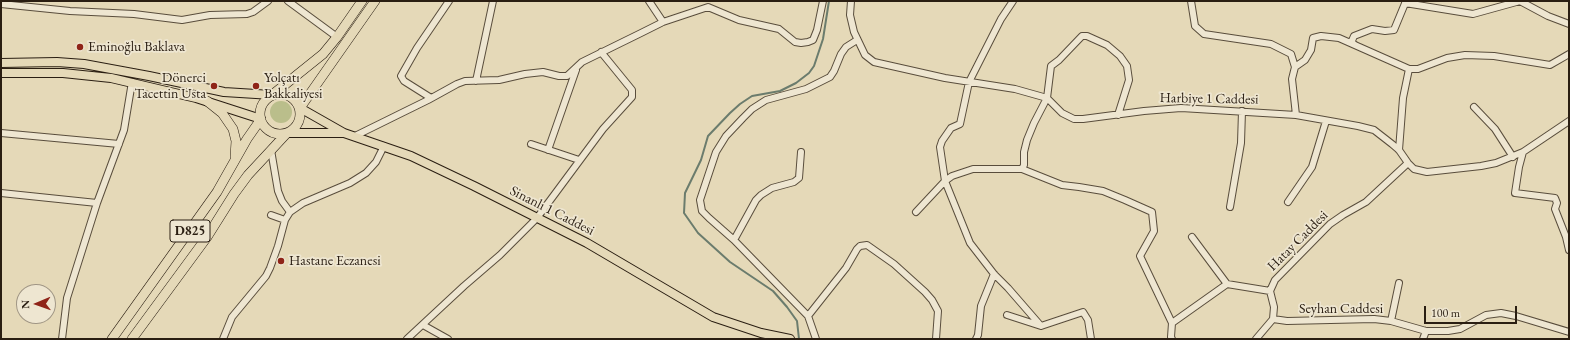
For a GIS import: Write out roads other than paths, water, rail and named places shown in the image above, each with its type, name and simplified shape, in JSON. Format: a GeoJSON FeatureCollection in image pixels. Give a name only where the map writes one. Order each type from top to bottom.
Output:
{"type":"FeatureCollection","features":[{"type":"Feature","properties":{"kind":"highway"},"geometry":{"type":"LineString","coordinates":[[272,95],[285,94],[292,97],[300,108],[300,120],[292,130],[287,133],[281,134],[268,130],[261,119],[260,114],[263,103],[272,95],[316,61],[337,38],[362,1]]}},
{"type":"Feature","properties":{"kind":"highway"},"geometry":{"type":"LineString","coordinates":[[300,108],[375,1]]}},
{"type":"Feature","properties":{"kind":"highway"},"geometry":{"type":"LineString","coordinates":[[207,101],[222,113],[234,133],[237,146],[234,165]]}},
{"type":"Feature","properties":{"kind":"highway","name":"D825"},"geometry":{"type":"LineString","coordinates":[[112,339],[217,192],[261,119]]}},
{"type":"Feature","properties":{"kind":"highway","name":"D825"},"geometry":{"type":"LineString","coordinates":[[132,339],[207,237],[249,174],[287,133]]}},
{"type":"Feature","properties":{"kind":"main road"},"geometry":{"type":"LineString","coordinates":[[1,63],[64,63],[99,66],[224,92],[272,95]]}},
{"type":"Feature","properties":{"kind":"main road"},"geometry":{"type":"LineString","coordinates":[[63,73],[64,63]]}},
{"type":"Feature","properties":{"kind":"main road"},"geometry":{"type":"LineString","coordinates":[[1,73],[63,73],[97,75],[132,82],[207,101],[261,119]]}},
{"type":"Feature","properties":{"kind":"main road","name":"Sinanlı 1 Caddesi"},"geometry":{"type":"LineString","coordinates":[[300,108],[344,133],[411,156],[538,218],[610,256],[704,312],[742,327],[786,338]]}},
{"type":"Feature","properties":{"kind":"main road"},"geometry":{"type":"LineString","coordinates":[[287,133],[344,133]]}},
{"type":"Feature","properties":{"kind":"street"},"geometry":{"type":"LineString","coordinates":[[1,3],[70,11],[134,14],[182,20],[210,15],[237,15],[253,12],[268,1]]}},
{"type":"Feature","properties":{"kind":"street"},"geometry":{"type":"LineString","coordinates":[[288,1],[337,38]]}},
{"type":"Feature","properties":{"kind":"street"},"geometry":{"type":"LineString","coordinates":[[431,98],[404,80],[401,76],[417,48],[449,1]]}},
{"type":"Feature","properties":{"kind":"street"},"geometry":{"type":"LineString","coordinates":[[476,81],[492,1]]}},
{"type":"Feature","properties":{"kind":"street"},"geometry":{"type":"LineString","coordinates":[[649,1],[662,22]]}},
{"type":"Feature","properties":{"kind":"street"},"geometry":{"type":"LineString","coordinates":[[355,136],[465,81],[499,80],[542,72],[559,76],[567,76],[582,62],[601,52],[662,22],[708,4],[738,20],[779,29],[795,42],[801,43],[813,40],[817,30],[823,1]]}},
{"type":"Feature","properties":{"kind":"street","name":"Harbiye 1 Caddesi"},"geometry":{"type":"LineString","coordinates":[[851,1],[851,20],[857,40],[865,55],[874,62],[928,75],[1015,89],[1047,98],[1062,113],[1074,119],[1181,108],[1296,115],[1374,130],[1399,150],[1414,169],[1427,172],[1490,165],[1513,157],[1523,152],[1569,121]]}},
{"type":"Feature","properties":{"kind":"street"},"geometry":{"type":"LineString","coordinates":[[1013,1],[1001,19],[969,82],[960,124],[951,128],[942,141],[940,147],[945,181],[970,243],[994,274],[1041,326]]}},
{"type":"Feature","properties":{"kind":"street"},"geometry":{"type":"LineString","coordinates":[[1190,1],[1195,26],[1204,34],[1271,44],[1291,54],[1295,67],[1292,79],[1296,115]]}},
{"type":"Feature","properties":{"kind":"street"},"geometry":{"type":"LineString","coordinates":[[1355,45],[1351,43],[1354,36],[1372,29],[1385,31],[1394,30],[1405,2],[1473,14],[1520,1],[1548,16],[1569,24]]}},
{"type":"Feature","properties":{"kind":"street"},"geometry":{"type":"LineString","coordinates":[[1022,169],[1024,165],[1024,152],[1027,140],[1047,98],[1051,66],[1082,36],[1087,36],[1107,45],[1120,56],[1127,66],[1129,80],[1118,115]]}},
{"type":"Feature","properties":{"kind":"street"},"geometry":{"type":"LineString","coordinates":[[1295,67],[1306,60],[1313,38],[1321,36],[1339,38],[1410,68],[1418,68],[1448,58],[1465,56],[1494,56],[1550,65],[1569,54]]}},
{"type":"Feature","properties":{"kind":"street"},"geometry":{"type":"LineString","coordinates":[[816,339],[808,316],[734,240],[709,218],[702,210],[700,200],[716,152],[726,136],[752,109],[766,100],[806,89],[830,77],[834,72],[840,54],[846,47],[857,40]]}},
{"type":"Feature","properties":{"kind":"street"},"geometry":{"type":"LineString","coordinates":[[407,339],[464,286],[500,256],[538,218],[579,160],[607,124],[629,101],[633,94],[632,90],[601,52]]}},
{"type":"Feature","properties":{"kind":"street"},"geometry":{"type":"LineString","coordinates":[[548,150],[577,68]]}},
{"type":"Feature","properties":{"kind":"street"},"geometry":{"type":"LineString","coordinates":[[1399,150],[1403,98],[1410,68]]}},
{"type":"Feature","properties":{"kind":"street"},"geometry":{"type":"LineString","coordinates":[[62,339],[67,298],[97,203],[124,130],[132,82]]}},
{"type":"Feature","properties":{"kind":"street"},"geometry":{"type":"LineString","coordinates":[[1474,107],[1495,129],[1513,157]]}},
{"type":"Feature","properties":{"kind":"street"},"geometry":{"type":"LineString","coordinates":[[1230,207],[1241,143],[1242,111]]}},
{"type":"Feature","properties":{"kind":"street"},"geometry":{"type":"LineString","coordinates":[[1288,202],[1312,166],[1326,121]]}},
{"type":"Feature","properties":{"kind":"street"},"geometry":{"type":"LineString","coordinates":[[1,133],[119,144]]}},
{"type":"Feature","properties":{"kind":"street"},"geometry":{"type":"LineString","coordinates":[[531,144],[579,160]]}},
{"type":"Feature","properties":{"kind":"street"},"geometry":{"type":"LineString","coordinates":[[223,339],[232,317],[266,276],[276,252],[285,220],[290,212],[303,203],[350,183],[366,173],[376,162],[384,146]]}},
{"type":"Feature","properties":{"kind":"street"},"geometry":{"type":"LineString","coordinates":[[272,150],[278,191],[282,201],[290,212]]}},
{"type":"Feature","properties":{"kind":"street"},"geometry":{"type":"LineString","coordinates":[[734,240],[756,200],[761,195],[772,188],[794,182],[799,178],[801,152]]}},
{"type":"Feature","properties":{"kind":"street"},"geometry":{"type":"LineString","coordinates":[[1523,152],[1515,194],[1555,198],[1557,202],[1555,209],[1566,237],[1569,250]]}},
{"type":"Feature","properties":{"kind":"street","name":"Hatay Caddesi"},"geometry":{"type":"LineString","coordinates":[[1273,319],[1274,307],[1270,291],[1274,280],[1330,224],[1343,214],[1366,202],[1408,163]]}},
{"type":"Feature","properties":{"kind":"street"},"geometry":{"type":"LineString","coordinates":[[916,212],[945,181],[952,176],[973,169],[1022,169],[1062,185],[1103,192],[1126,200],[1152,212],[1154,231],[1140,256],[1172,323],[1170,338]]}},
{"type":"Feature","properties":{"kind":"street"},"geometry":{"type":"LineString","coordinates":[[1,193],[97,203]]}},
{"type":"Feature","properties":{"kind":"street"},"geometry":{"type":"LineString","coordinates":[[271,215],[285,220]]}},
{"type":"Feature","properties":{"kind":"street"},"geometry":{"type":"LineString","coordinates":[[1192,237],[1227,284],[1270,291]]}},
{"type":"Feature","properties":{"kind":"street"},"geometry":{"type":"LineString","coordinates":[[808,316],[844,271],[857,250],[863,245],[867,245],[894,264],[932,300],[938,311],[936,339]]}},
{"type":"Feature","properties":{"kind":"street"},"geometry":{"type":"LineString","coordinates":[[976,339],[978,335],[981,306],[994,274]]}},
{"type":"Feature","properties":{"kind":"street"},"geometry":{"type":"LineString","coordinates":[[1391,321],[1398,283]]}},
{"type":"Feature","properties":{"kind":"street"},"geometry":{"type":"LineString","coordinates":[[1172,323],[1227,284]]}},
{"type":"Feature","properties":{"kind":"street"},"geometry":{"type":"LineString","coordinates":[[1006,315],[1041,326],[1083,312],[1088,320],[1091,339]]}},
{"type":"Feature","properties":{"kind":"street","name":"Seyhan Caddesi"},"geometry":{"type":"LineString","coordinates":[[1273,319],[1287,321],[1374,319],[1391,321],[1426,330],[1454,331],[1468,326],[1486,315],[1501,313],[1569,332]]}},
{"type":"Feature","properties":{"kind":"street"},"geometry":{"type":"LineString","coordinates":[[1256,339],[1273,319]]}},
{"type":"Feature","properties":{"kind":"street"},"geometry":{"type":"LineString","coordinates":[[422,325],[448,339]]}},
{"type":"Feature","properties":{"kind":"street"},"geometry":{"type":"LineString","coordinates":[[1422,339],[1426,330]]}},
{"type":"Feature","properties":{"kind":"waterway"},"geometry":{"type":"LineString","coordinates":[[799,339],[797,321],[773,291],[730,262],[698,233],[684,213],[685,193],[701,160],[708,136],[730,113],[752,96],[780,91],[796,83],[809,73],[814,66],[823,39],[829,1]]}},
{"type":"Feature","properties":{"kind":"place","name":"Eminoğlu Baklava"},"geometry":{"type":"Point","coordinates":[80,47]}},
{"type":"Feature","properties":{"kind":"place","name":"Dönerci Tacettin Usta"},"geometry":{"type":"Point","coordinates":[214,86]}},
{"type":"Feature","properties":{"kind":"place","name":"Yolçatı Bakkaliyesi"},"geometry":{"type":"Point","coordinates":[256,86]}},
{"type":"Feature","properties":{"kind":"place","name":"Hastane Eczanesi"},"geometry":{"type":"Point","coordinates":[281,261]}}]}
